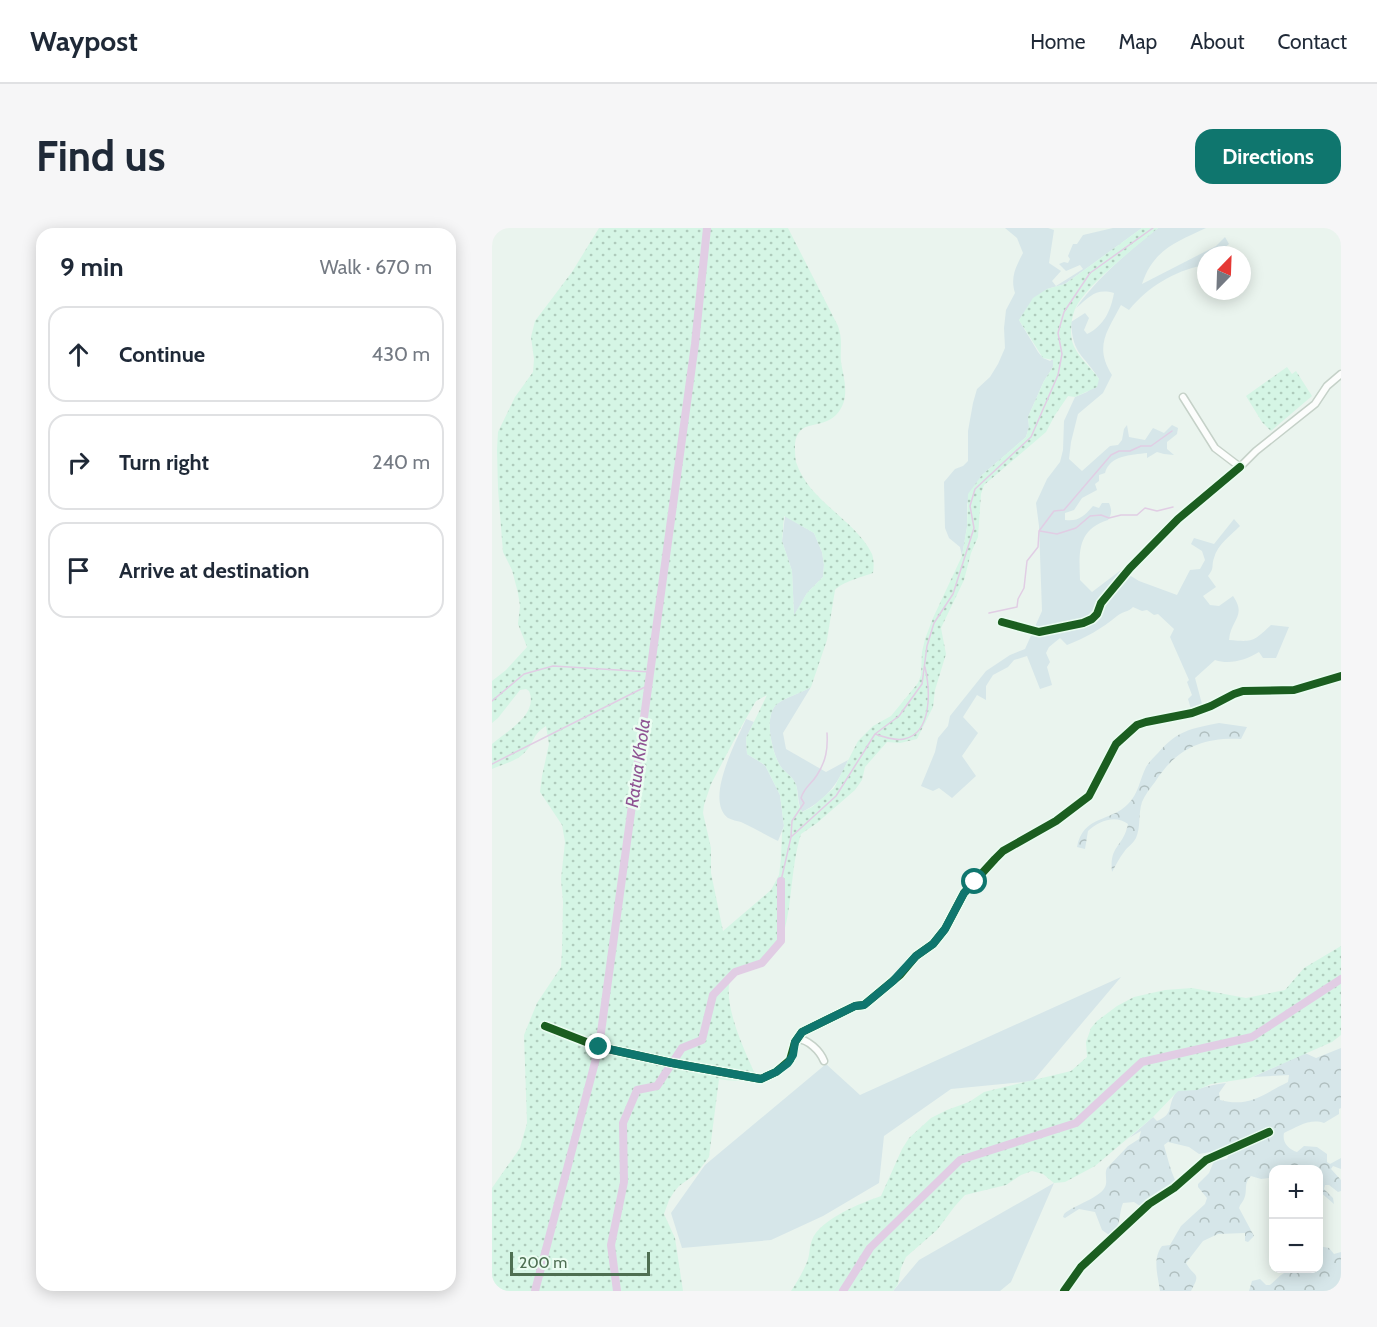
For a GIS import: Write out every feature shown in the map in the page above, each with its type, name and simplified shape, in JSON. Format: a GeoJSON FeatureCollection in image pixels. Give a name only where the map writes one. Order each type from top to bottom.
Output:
{"type":"FeatureCollection","features":[{"type":"Feature","properties":{"kind":"street"},"geometry":{"type":"LineString","coordinates":[[1002,622],[1040,632],[1092,619],[1097,614],[1101,603],[1130,568],[1178,519],[1214,492],[1256,451],[1319,398],[1327,386],[1341,374]]}},
{"type":"Feature","properties":{"kind":"street"},"geometry":{"type":"LineString","coordinates":[[1183,397],[1215,448],[1239,467]]}},
{"type":"Feature","properties":{"kind":"street"},"geometry":{"type":"LineString","coordinates":[[545,1026],[599,1047],[761,1079],[788,1063],[802,1032],[855,1006],[864,1005],[893,981],[916,956],[933,944],[945,929],[964,893],[1003,851],[1056,821],[1089,796],[1116,744],[1137,725],[1192,713],[1211,706],[1234,693],[1294,690],[1341,676]]}},
{"type":"Feature","properties":{"kind":"street"},"geometry":{"type":"LineString","coordinates":[[797,1039],[807,1042],[824,1061]]}},
{"type":"Feature","properties":{"kind":"street"},"geometry":{"type":"LineString","coordinates":[[1064,1291],[1081,1267],[1149,1204],[1174,1188],[1206,1160],[1269,1132]]}},
{"type":"Feature","properties":{"kind":"green space"},"geometry":{"type":"Polygon","coordinates":[[[1005,228],[1054,230],[1049,263],[1061,271],[1052,281],[1056,286],[1083,269],[1080,265],[1066,271],[1059,264],[1068,263],[1073,244],[1077,244],[1083,235],[1113,228],[1142,228],[1065,284],[1047,289],[1019,320],[1043,358],[1050,361],[1053,359],[1053,367],[1028,417],[1029,427],[1026,437],[982,475],[967,504],[967,527],[962,556],[960,547],[949,538],[945,528],[944,482],[955,469],[968,461],[968,431],[977,389],[990,377],[1005,348],[1006,310],[1015,293],[1013,277],[1023,253],[1017,238],[1005,228]]]}},
{"type":"Feature","properties":{"kind":"green space"},"geometry":{"type":"Polygon","coordinates":[[[1158,228],[1206,228],[1175,243],[1159,255],[1152,263],[1142,284],[1197,256],[1197,267],[1162,281],[1129,310],[1121,305],[1104,339],[1104,356],[1112,375],[1103,393],[1078,414],[1069,459],[1082,471],[1110,446],[1118,445],[1127,425],[1129,437],[1145,440],[1153,428],[1164,433],[1172,425],[1178,428],[1177,434],[1167,442],[1167,449],[1174,455],[1157,452],[1147,458],[1147,453],[1116,459],[1105,473],[1099,475],[1099,481],[1095,484],[1097,490],[1082,498],[1074,510],[1065,513],[1065,520],[1074,520],[1084,515],[1093,506],[1099,508],[1102,503],[1109,503],[1111,508],[1108,520],[1098,524],[1085,536],[1080,551],[1080,580],[1092,592],[1121,570],[1139,581],[1177,595],[1190,570],[1200,569],[1205,560],[1202,551],[1191,544],[1194,538],[1214,544],[1234,519],[1240,526],[1218,549],[1208,576],[1216,587],[1203,596],[1210,605],[1219,606],[1233,596],[1239,608],[1229,640],[1252,640],[1271,625],[1289,627],[1276,658],[1263,658],[1259,652],[1238,661],[1215,660],[1195,678],[1202,704],[1191,709],[1188,699],[1192,695],[1187,682],[1189,680],[1170,637],[1174,629],[1158,614],[1154,615],[1147,610],[1142,611],[1133,607],[1094,632],[1067,645],[1060,638],[1049,647],[1046,653],[1050,662],[1047,667],[1052,685],[1040,689],[1027,656],[1014,660],[1008,667],[993,675],[986,686],[986,700],[977,695],[963,717],[978,733],[962,756],[976,776],[952,798],[939,788],[933,791],[921,786],[935,752],[938,738],[948,726],[950,716],[986,671],[1010,655],[1025,649],[1042,611],[1036,503],[1047,479],[1060,462],[1063,450],[1064,421],[1075,397],[1087,392],[1099,379],[1074,342],[1071,322],[1085,313],[1089,318],[1084,330],[1087,334],[1098,327],[1106,317],[1114,293],[1097,293],[1076,308],[1104,275],[1158,228]]]}},
{"type":"Feature","properties":{"kind":"green space"},"geometry":{"type":"Polygon","coordinates":[[[1225,237],[1229,244],[1227,246],[1216,246],[1225,237]]]}},
{"type":"Feature","properties":{"kind":"green space"},"geometry":{"type":"Polygon","coordinates":[[[785,516],[814,533],[822,552],[824,565],[823,577],[807,593],[794,616],[792,571],[782,541],[785,516]]]}},
{"type":"Feature","properties":{"kind":"green space"},"geometry":{"type":"Polygon","coordinates":[[[811,687],[783,733],[786,749],[826,772],[848,760],[830,791],[802,812],[795,782],[781,767],[775,753],[770,735],[770,717],[777,704],[811,687]]]}},
{"type":"Feature","properties":{"kind":"green space"},"geometry":{"type":"Polygon","coordinates":[[[746,719],[754,722],[746,738],[747,754],[765,765],[780,795],[784,826],[778,841],[728,818],[719,798],[730,755],[746,719]]]}},
{"type":"Feature","properties":{"kind":"green space"},"geometry":{"type":"Polygon","coordinates":[[[1219,723],[1247,727],[1241,739],[1202,743],[1181,753],[1172,761],[1142,802],[1136,838],[1122,854],[1112,872],[1114,851],[1123,838],[1128,824],[1113,819],[1097,824],[1088,831],[1085,849],[1077,847],[1085,829],[1098,820],[1121,810],[1131,800],[1137,792],[1147,765],[1165,745],[1178,735],[1192,729],[1219,723]]]}},
{"type":"Feature","properties":{"kind":"green space"},"geometry":{"type":"Polygon","coordinates":[[[1121,977],[1033,1081],[951,1089],[884,1136],[879,1183],[823,1216],[771,1240],[682,1248],[671,1213],[705,1165],[826,1064],[860,1095],[1121,977]]]}},
{"type":"Feature","properties":{"kind":"green space"},"geometry":{"type":"Polygon","coordinates":[[[1341,1048],[1341,1108],[1339,1114],[1324,1123],[1304,1124],[1284,1133],[1284,1139],[1286,1145],[1297,1152],[1304,1146],[1317,1147],[1327,1154],[1327,1162],[1330,1164],[1341,1158],[1341,1169],[1333,1166],[1331,1169],[1341,1180],[1341,1191],[1338,1192],[1329,1185],[1325,1185],[1324,1189],[1333,1198],[1334,1204],[1323,1194],[1323,1165],[1269,1165],[1269,1178],[1261,1179],[1251,1176],[1247,1181],[1245,1196],[1239,1208],[1254,1236],[1248,1242],[1245,1241],[1245,1233],[1218,1234],[1203,1241],[1186,1263],[1196,1275],[1191,1291],[1160,1291],[1156,1268],[1157,1256],[1162,1246],[1170,1245],[1181,1226],[1205,1204],[1207,1198],[1198,1184],[1209,1173],[1214,1161],[1227,1159],[1230,1152],[1228,1149],[1199,1154],[1189,1147],[1168,1142],[1164,1145],[1175,1180],[1173,1185],[1140,1206],[1134,1202],[1123,1203],[1118,1225],[1109,1235],[1102,1230],[1095,1212],[1079,1209],[1063,1217],[1068,1211],[1102,1191],[1106,1185],[1107,1168],[1128,1146],[1139,1139],[1141,1131],[1129,1138],[1153,1117],[1157,1121],[1166,1116],[1177,1092],[1226,1083],[1219,1093],[1220,1100],[1248,1101],[1288,1082],[1289,1075],[1253,1077],[1305,1053],[1316,1058],[1341,1048]]]}},
{"type":"Feature","properties":{"kind":"green space"},"geometry":{"type":"Polygon","coordinates":[[[1054,1183],[1011,1282],[1000,1291],[893,1291],[919,1260],[1054,1183]]]}},
{"type":"Feature","properties":{"kind":"green space"},"geometry":{"type":"Polygon","coordinates":[[[1323,1247],[1329,1248],[1334,1254],[1341,1252],[1341,1291],[1249,1291],[1252,1281],[1260,1279],[1266,1285],[1270,1285],[1281,1275],[1323,1273],[1323,1247]]]}},
{"type":"Feature","properties":{"kind":"sand"},"geometry":{"type":"Polygon","coordinates":[[[599,228],[788,228],[838,326],[845,382],[844,402],[836,415],[824,422],[805,427],[801,431],[795,444],[796,460],[802,476],[811,488],[855,530],[864,542],[872,554],[874,568],[873,573],[847,582],[835,590],[827,640],[811,687],[777,704],[770,717],[772,745],[781,767],[795,782],[802,812],[812,807],[834,788],[858,741],[873,726],[891,716],[918,683],[925,639],[962,556],[967,527],[968,494],[982,475],[1026,437],[1029,427],[1028,417],[1053,367],[1053,360],[1043,358],[1019,320],[1033,298],[1047,289],[1065,284],[1142,228],[1158,228],[1101,277],[1075,309],[1071,325],[1072,341],[1080,356],[1099,379],[1097,387],[1075,397],[1068,396],[1046,432],[984,485],[981,494],[978,537],[964,580],[941,628],[946,654],[935,690],[933,707],[917,739],[900,743],[887,742],[865,767],[862,780],[855,790],[801,834],[797,847],[788,916],[778,949],[769,958],[741,968],[732,975],[729,1002],[738,1035],[755,1074],[742,1080],[719,1079],[709,1157],[697,1173],[674,1192],[664,1214],[675,1238],[683,1291],[492,1291],[492,1188],[520,1148],[527,1123],[524,1035],[537,1003],[561,967],[563,902],[561,879],[565,842],[562,825],[540,792],[549,744],[546,726],[538,732],[523,754],[515,760],[492,769],[492,744],[520,721],[530,707],[531,699],[529,691],[520,690],[492,723],[492,681],[506,670],[527,647],[518,624],[520,606],[518,593],[512,570],[503,552],[498,489],[498,432],[515,397],[533,372],[531,337],[535,321],[572,272],[599,228]],[[784,516],[782,541],[792,571],[794,615],[807,593],[823,577],[824,565],[822,552],[814,533],[784,516]],[[767,695],[756,701],[711,784],[704,805],[703,813],[711,848],[711,873],[723,931],[771,890],[779,875],[784,826],[780,795],[765,765],[747,754],[746,738],[767,695]]]}},
{"type":"Feature","properties":{"kind":"sand"},"geometry":{"type":"Polygon","coordinates":[[[1287,367],[1292,374],[1296,371],[1312,396],[1271,431],[1262,422],[1246,396],[1287,367]]]}},
{"type":"Feature","properties":{"kind":"sand"},"geometry":{"type":"Polygon","coordinates":[[[1341,946],[1341,1035],[1332,1042],[1250,1078],[1211,1084],[1197,1090],[1178,1091],[1153,1117],[1095,1166],[1065,1182],[1054,1183],[1043,1174],[1032,1171],[1006,1185],[965,1195],[937,1230],[906,1257],[898,1284],[893,1291],[791,1291],[809,1257],[811,1243],[816,1232],[842,1213],[881,1196],[909,1138],[931,1118],[969,1102],[984,1092],[1071,1071],[1087,1057],[1086,1042],[1091,1028],[1117,1006],[1134,997],[1165,990],[1192,988],[1246,998],[1285,990],[1304,968],[1341,946]]]}},
{"type":"Feature","properties":{"kind":"waterway","name":"Ratua Khola"},"geometry":{"type":"LineString","coordinates":[[535,1291],[599,1047],[695,344],[707,228]]}},
{"type":"Feature","properties":{"kind":"waterway"},"geometry":{"type":"LineString","coordinates":[[781,881],[791,837],[836,796],[875,734],[899,716],[922,684],[927,646],[934,623],[953,594],[974,528],[970,506],[975,489],[1031,437],[1058,375],[1062,354],[1058,333],[1064,312],[1090,273],[1153,228]]}},
{"type":"Feature","properties":{"kind":"waterway"},"geometry":{"type":"LineString","coordinates":[[989,613],[1017,607],[1018,599],[1024,588],[1027,561],[1038,547],[1039,531],[1054,511],[1064,510],[1111,455],[1141,446],[1151,446],[1172,431]]}},
{"type":"Feature","properties":{"kind":"waterway"},"geometry":{"type":"LineString","coordinates":[[1040,531],[1057,534],[1076,528],[1090,516],[1101,515],[1109,518],[1137,515],[1145,508],[1157,511],[1173,507]]}},
{"type":"Feature","properties":{"kind":"waterway"},"geometry":{"type":"LineString","coordinates":[[492,701],[524,674],[553,666],[650,672]]}},
{"type":"Feature","properties":{"kind":"waterway"},"geometry":{"type":"LineString","coordinates":[[875,734],[904,739],[913,735],[920,728],[925,719],[928,698],[925,667]]}},
{"type":"Feature","properties":{"kind":"waterway"},"geometry":{"type":"LineString","coordinates":[[492,764],[649,685]]}},
{"type":"Feature","properties":{"kind":"waterway"},"geometry":{"type":"LineString","coordinates":[[791,836],[792,821],[804,803],[801,798],[824,760],[827,750],[827,733]]}},
{"type":"Feature","properties":{"kind":"waterway"},"geometry":{"type":"LineString","coordinates":[[617,1291],[611,1245],[624,1182],[623,1123],[637,1090],[657,1086],[682,1048],[702,1040],[713,995],[735,972],[762,963],[781,941],[781,881]]}},
{"type":"Feature","properties":{"kind":"waterway"},"geometry":{"type":"LineString","coordinates":[[843,1291],[870,1248],[960,1160],[1076,1123],[1142,1062],[1252,1037],[1341,979]]}},
{"type":"Feature","properties":{"kind":"cycle path"},"geometry":{"type":"LineString","coordinates":[[1002,622],[1039,632],[1092,619],[1097,614],[1101,603],[1130,568],[1178,519],[1240,467]]}},
{"type":"Feature","properties":{"kind":"cycle path"},"geometry":{"type":"LineString","coordinates":[[545,1026],[599,1047],[761,1079],[776,1072],[790,1060],[795,1042],[802,1032],[855,1006],[864,1005],[900,975],[916,956],[933,944],[945,929],[964,893],[1003,851],[1056,821],[1089,796],[1116,744],[1137,725],[1192,713],[1243,691],[1294,690],[1341,676]]}},
{"type":"Feature","properties":{"kind":"cycle path"},"geometry":{"type":"LineString","coordinates":[[1064,1291],[1081,1267],[1149,1204],[1174,1188],[1206,1160],[1269,1132]]}},
{"type":"Feature","properties":{"kind":"route"},"geometry":{"type":"LineString","coordinates":[[599,1047],[761,1079],[788,1063],[793,1055],[795,1042],[802,1032],[855,1006],[864,1005],[900,975],[916,956],[933,944],[945,929],[964,893],[975,882]]}}]}
